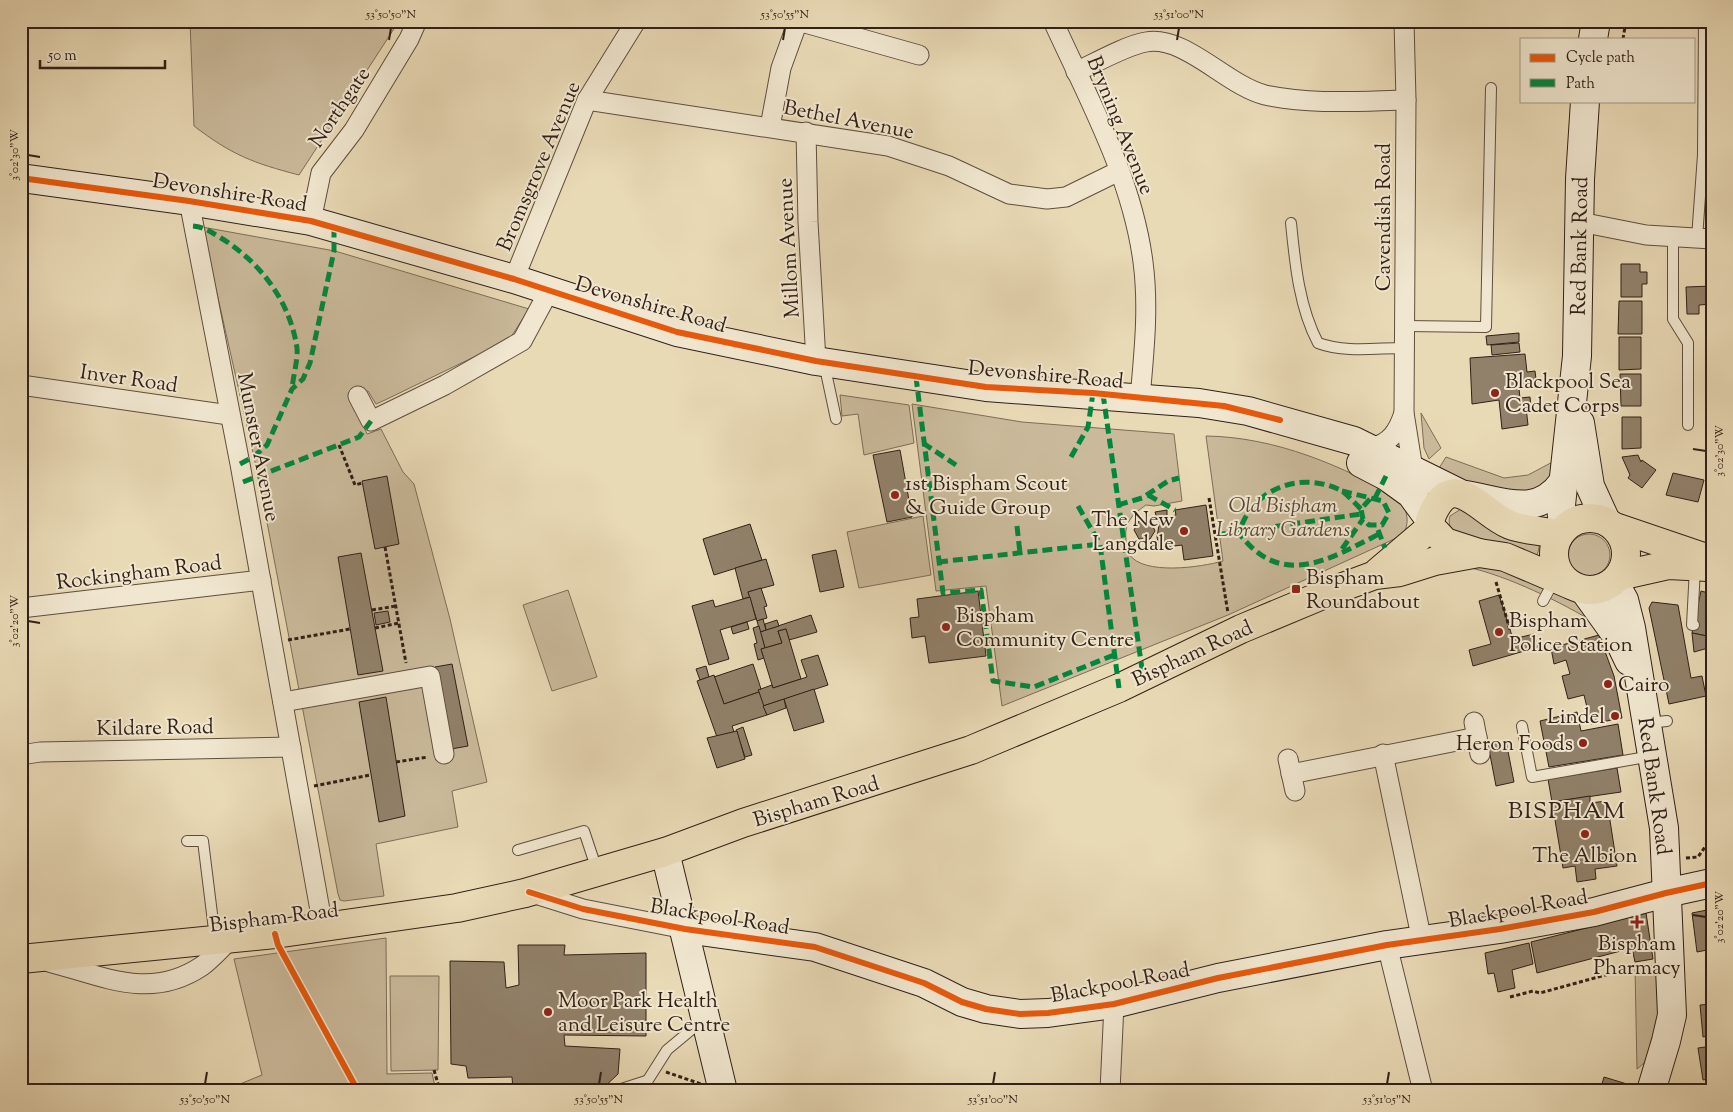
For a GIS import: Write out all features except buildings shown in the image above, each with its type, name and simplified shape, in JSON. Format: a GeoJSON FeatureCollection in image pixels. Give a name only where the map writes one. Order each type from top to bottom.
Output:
{"type":"FeatureCollection","features":[{"type":"Feature","properties":{"kind":"main road","name":"Bispham Road"},"geometry":{"type":"LineString","coordinates":[[1375,575],[1430,524],[1441,500],[1453,494],[1464,494]]}},
{"type":"Feature","properties":{"kind":"main road"},"geometry":{"type":"LineString","coordinates":[[1464,494],[1510,525],[1561,532]]}},
{"type":"Feature","properties":{"kind":"main road"},"geometry":{"type":"LineString","coordinates":[[1562,586],[1554,559],[1556,542],[1561,532],[1578,519],[1597,518],[1706,565]]}},
{"type":"Feature","properties":{"kind":"main road"},"geometry":{"type":"LineString","coordinates":[[1430,524],[1445,542],[1479,553],[1505,557],[1562,586],[1600,589],[1617,579],[1668,565],[1706,565]]}},
{"type":"Feature","properties":{"kind":"main road"},"geometry":{"type":"LineString","coordinates":[[1610,524],[1624,542],[1626,550],[1624,568],[1617,579]]}},
{"type":"Feature","properties":{"kind":"main road","name":"Bispham Road"},"geometry":{"type":"LineString","coordinates":[[28,958],[223,940],[323,927],[458,908],[529,892],[665,852],[744,823],[971,750],[1119,688],[1232,634],[1375,575],[1400,572],[1435,561],[1479,553]]}},
{"type":"Feature","properties":{"kind":"street","name":"Northgate"},"geometry":{"type":"LineString","coordinates":[[311,221],[321,173],[354,130],[417,21]]}},
{"type":"Feature","properties":{"kind":"street","name":"Bromsgrove Avenue"},"geometry":{"type":"LineString","coordinates":[[514,279],[587,100],[636,21]]}},
{"type":"Feature","properties":{"kind":"street"},"geometry":{"type":"LineString","coordinates":[[770,127],[781,68],[798,21],[919,56]]}},
{"type":"Feature","properties":{"kind":"street","name":"Bryning Avenue"},"geometry":{"type":"LineString","coordinates":[[1052,21],[1119,171],[1134,215],[1143,261],[1146,296],[1140,398]]}},
{"type":"Feature","properties":{"kind":"street","name":"Cavendish Road"},"geometry":{"type":"LineString","coordinates":[[1404,21],[1406,100],[1404,413],[1413,469]]}},
{"type":"Feature","properties":{"kind":"street"},"geometry":{"type":"LineString","coordinates":[[1593,38],[1596,21]]}},
{"type":"Feature","properties":{"kind":"street"},"geometry":{"type":"LineString","coordinates":[[1076,72],[1145,42],[1164,41],[1186,51],[1245,88],[1267,95],[1323,101],[1406,100]]}},
{"type":"Feature","properties":{"kind":"street","name":"Bethel Avenue"},"geometry":{"type":"LineString","coordinates":[[587,100],[888,146],[949,166],[1009,194],[1047,199],[1066,197],[1119,171]]}},
{"type":"Feature","properties":{"kind":"street","name":"Red Bank Road"},"geometry":{"type":"LineString","coordinates":[[1561,532],[1563,482],[1575,392],[1585,102]]}},
{"type":"Feature","properties":{"kind":"street","name":"Millom Avenue"},"geometry":{"type":"LineString","coordinates":[[806,132],[808,222],[820,362]]}},
{"type":"Feature","properties":{"kind":"street","name":"Devonshire Road"},"geometry":{"type":"LineString","coordinates":[[21,178],[189,201],[311,221],[514,279],[677,332],[820,362],[986,387],[1224,406],[1308,428],[1371,448],[1440,485],[1464,494],[1514,504],[1534,504],[1552,495],[1563,482]]}},
{"type":"Feature","properties":{"kind":"street","name":"Munster Avenue"},"geometry":{"type":"LineString","coordinates":[[189,201],[261,580],[323,927]]}},
{"type":"Feature","properties":{"kind":"street"},"geometry":{"type":"LineString","coordinates":[[1580,222],[1646,235],[1705,238]]}},
{"type":"Feature","properties":{"kind":"street","name":"Devonshire Road"},"geometry":{"type":"LineString","coordinates":[[358,396],[371,421],[444,385],[522,341],[548,291]]}},
{"type":"Feature","properties":{"kind":"street","name":"Inver Road"},"geometry":{"type":"LineString","coordinates":[[21,385],[229,415]]}},
{"type":"Feature","properties":{"kind":"street","name":"Red Bank Road"},"geometry":{"type":"LineString","coordinates":[[1575,392],[1588,479],[1610,524]]}},
{"type":"Feature","properties":{"kind":"street","name":"Cavendish Road"},"geometry":{"type":"LineString","coordinates":[[1371,448],[1386,442],[1394,436],[1404,413]]}},
{"type":"Feature","properties":{"kind":"street","name":"Devonshire Road"},"geometry":{"type":"LineString","coordinates":[[1308,428],[1346,455],[1386,476],[1411,494],[1430,524]]}},
{"type":"Feature","properties":{"kind":"street","name":"Red Bank Road"},"geometry":{"type":"LineString","coordinates":[[1617,579],[1631,628],[1638,680]]}},
{"type":"Feature","properties":{"kind":"street","name":"Rockingham Road"},"geometry":{"type":"LineString","coordinates":[[21,608],[261,580]]}},
{"type":"Feature","properties":{"kind":"street","name":"Red Bank Road"},"geometry":{"type":"LineString","coordinates":[[1562,586],[1617,636],[1657,722],[1653,756],[1664,828],[1672,1015],[1653,1090]]}},
{"type":"Feature","properties":{"kind":"street"},"geometry":{"type":"LineString","coordinates":[[283,702],[430,676],[444,754]]}},
{"type":"Feature","properties":{"kind":"street"},"geometry":{"type":"LineString","coordinates":[[1291,774],[1383,754],[1477,737]]}},
{"type":"Feature","properties":{"kind":"street","name":"Kildare Road"},"geometry":{"type":"LineString","coordinates":[[21,756],[40,752],[291,747]]}},
{"type":"Feature","properties":{"kind":"street"},"geometry":{"type":"LineString","coordinates":[[1383,754],[1422,940]]}},
{"type":"Feature","properties":{"kind":"street"},"geometry":{"type":"LineString","coordinates":[[665,852],[722,1090]]}},
{"type":"Feature","properties":{"kind":"street","name":"Blackpool Road"},"geometry":{"type":"LineString","coordinates":[[529,892],[583,910],[684,929],[816,947],[924,983],[962,1002],[986,1009],[1020,1014],[1048,1013],[1114,1004],[1218,978],[1387,945],[1594,912],[1666,893],[1712,884]]}},
{"type":"Feature","properties":{"kind":"street","name":"Bispham Road"},"geometry":{"type":"LineString","coordinates":[[28,958],[130,984],[156,984],[181,978],[203,965],[223,940]]}},
{"type":"Feature","properties":{"kind":"street"},"geometry":{"type":"LineString","coordinates":[[1387,945],[1423,1091]]}},
{"type":"Feature","properties":{"kind":"street"},"geometry":{"type":"LineString","coordinates":[[1110,1091],[1114,1004]]}},
{"type":"Feature","properties":{"kind":"lane"},"geometry":{"type":"LineString","coordinates":[[1704,21],[1703,155],[1705,238]]}},
{"type":"Feature","properties":{"kind":"lane"},"geometry":{"type":"LineString","coordinates":[[1405,326],[1486,327],[1491,88]]}},
{"type":"Feature","properties":{"kind":"lane"},"geometry":{"type":"LineString","coordinates":[[1291,223],[1295,267],[1312,331],[1318,343],[1329,347],[1346,349],[1404,348]]}},
{"type":"Feature","properties":{"kind":"lane"},"geometry":{"type":"LineString","coordinates":[[1672,237],[1673,319],[1688,343],[1688,425]]}},
{"type":"Feature","properties":{"kind":"lane"},"geometry":{"type":"LineString","coordinates":[[820,362],[836,419]]}},
{"type":"Feature","properties":{"kind":"lane"},"geometry":{"type":"LineString","coordinates":[[1694,625],[1692,625],[1696,600],[1706,565]]}},
{"type":"Feature","properties":{"kind":"lane"},"geometry":{"type":"LineString","coordinates":[[1522,726],[1532,777],[1653,756]]}},
{"type":"Feature","properties":{"kind":"lane"},"geometry":{"type":"LineString","coordinates":[[518,850],[584,831],[597,871]]}},
{"type":"Feature","properties":{"kind":"lane"},"geometry":{"type":"LineString","coordinates":[[187,841],[203,841],[223,940]]}},
{"type":"Feature","properties":{"kind":"lane"},"geometry":{"type":"LineString","coordinates":[[641,1091],[654,1067],[667,1050],[706,1018]]}},
{"type":"Feature","properties":{"kind":"lane"},"geometry":{"type":"LineString","coordinates":[[615,1091],[646,1081]]}},
{"type":"Feature","properties":{"kind":"path"},"geometry":{"type":"LineString","coordinates":[[1623,38],[1626,21]]}},
{"type":"Feature","properties":{"kind":"path"},"geometry":{"type":"LineString","coordinates":[[339,445],[355,485],[362,483]]}},
{"type":"Feature","properties":{"kind":"path"},"geometry":{"type":"LineString","coordinates":[[1209,498],[1232,634]]}},
{"type":"Feature","properties":{"kind":"path"},"geometry":{"type":"LineString","coordinates":[[385,547],[409,680]]}},
{"type":"Feature","properties":{"kind":"path"},"geometry":{"type":"LineString","coordinates":[[1496,582],[1510,630]]}},
{"type":"Feature","properties":{"kind":"path"},"geometry":{"type":"LineString","coordinates":[[372,610],[396,606]]}},
{"type":"Feature","properties":{"kind":"path"},"geometry":{"type":"LineString","coordinates":[[375,628],[399,623]]}},
{"type":"Feature","properties":{"kind":"path"},"geometry":{"type":"LineString","coordinates":[[272,643],[350,629]]}},
{"type":"Feature","properties":{"kind":"path"},"geometry":{"type":"LineString","coordinates":[[396,762],[444,754]]}},
{"type":"Feature","properties":{"kind":"path"},"geometry":{"type":"LineString","coordinates":[[298,788],[370,775]]}},
{"type":"Feature","properties":{"kind":"path"},"geometry":{"type":"LineString","coordinates":[[1665,858],[1698,858],[1712,837]]}},
{"type":"Feature","properties":{"kind":"path"},"geometry":{"type":"LineString","coordinates":[[1510,997],[1533,991],[1540,993],[1631,968],[1671,964]]}},
{"type":"Feature","properties":{"kind":"path"},"geometry":{"type":"LineString","coordinates":[[654,1067],[676,1077],[722,1090]]}},
{"type":"Feature","properties":{"kind":"path"},"geometry":{"type":"LineString","coordinates":[[434,1070],[440,1091]]}},
{"type":"Feature","properties":{"kind":"green space"},"geometry":{"type":"Polygon","coordinates":[[[190,21],[399,21],[299,175],[244,157],[220,144],[194,126],[190,21]]]}},
{"type":"Feature","properties":{"kind":"green space"},"geometry":{"type":"Polygon","coordinates":[[[202,227],[335,251],[529,309],[509,340],[385,400],[376,404],[368,391],[351,395],[367,434],[381,429],[403,472],[414,484],[450,619],[487,782],[452,791],[458,827],[376,844],[384,896],[344,901],[340,900],[338,894],[258,475],[202,227]]]}},
{"type":"Feature","properties":{"kind":"green space"},"geometry":{"type":"Polygon","coordinates":[[[840,395],[909,405],[914,443],[864,455],[858,414],[842,416],[840,395]]]}},
{"type":"Feature","properties":{"kind":"green space","name":"Old Bispham Library Gardens"},"geometry":{"type":"Polygon","coordinates":[[[912,404],[1022,422],[1174,434],[1182,501],[1154,506],[1146,505],[1133,515],[1126,528],[1126,543],[1129,554],[1136,561],[1147,565],[1173,568],[1201,566],[1223,561],[1206,436],[1258,442],[1283,448],[1333,465],[1402,500],[1407,522],[1403,535],[1228,615],[1002,706],[986,586],[936,591],[912,404]]]}},
{"type":"Feature","properties":{"kind":"green space"},"geometry":{"type":"Polygon","coordinates":[[[1421,413],[1441,448],[1429,459],[1424,448],[1421,413]]]}},
{"type":"Feature","properties":{"kind":"green space"},"geometry":{"type":"Polygon","coordinates":[[[1446,457],[1504,478],[1528,475],[1560,458],[1552,480],[1521,499],[1436,473],[1446,457]]]}},
{"type":"Feature","properties":{"kind":"green space"},"geometry":{"type":"Polygon","coordinates":[[[1461,509],[1540,542],[1537,557],[1482,546],[1457,534],[1450,526],[1450,516],[1461,509]]]}},
{"type":"Feature","properties":{"kind":"green space"},"geometry":{"type":"Polygon","coordinates":[[[923,516],[931,575],[859,588],[847,532],[923,516]]]}},
{"type":"Feature","properties":{"kind":"green space"},"geometry":{"type":"Polygon","coordinates":[[[1593,534],[1601,537],[1607,543],[1610,555],[1607,567],[1601,573],[1585,576],[1577,573],[1571,567],[1568,551],[1571,543],[1577,537],[1593,534]]]}},
{"type":"Feature","properties":{"kind":"green space"},"geometry":{"type":"Polygon","coordinates":[[[1497,558],[1577,594],[1597,624],[1517,583],[1467,567],[1497,558]]]}},
{"type":"Feature","properties":{"kind":"green space"},"geometry":{"type":"Polygon","coordinates":[[[568,590],[597,677],[552,691],[523,605],[568,590]]]}},
{"type":"Feature","properties":{"kind":"green space"},"geometry":{"type":"Polygon","coordinates":[[[386,938],[387,1074],[432,1073],[436,1091],[223,1091],[262,1075],[234,959],[386,938]]]}},
{"type":"Feature","properties":{"kind":"green space"},"geometry":{"type":"Polygon","coordinates":[[[1656,965],[1659,1010],[1656,1044],[1650,1057],[1637,1069],[1635,967],[1656,965]]]}},
{"type":"Feature","properties":{"kind":"green space"},"geometry":{"type":"Polygon","coordinates":[[[390,976],[439,976],[438,1070],[391,1071],[390,976]]]}},
{"type":"Feature","properties":{"kind":"marked path"},"geometry":{"type":"LineString","coordinates":[[193,226],[207,230],[235,248],[271,284],[288,314],[297,348],[292,389]]}},
{"type":"Feature","properties":{"kind":"marked path"},"geometry":{"type":"LineString","coordinates":[[240,464],[253,457],[267,445],[292,389],[303,379],[310,363],[334,251],[334,229]]}},
{"type":"Feature","properties":{"kind":"marked path"},"geometry":{"type":"LineString","coordinates":[[916,377],[943,593],[981,590],[993,681],[1034,687],[1114,655]]}},
{"type":"Feature","properties":{"kind":"marked path"},"geometry":{"type":"LineString","coordinates":[[1071,457],[1088,427],[1093,393]]}},
{"type":"Feature","properties":{"kind":"marked path"},"geometry":{"type":"LineString","coordinates":[[1103,394],[1143,676]]}},
{"type":"Feature","properties":{"kind":"marked path"},"geometry":{"type":"LineString","coordinates":[[243,482],[359,437],[371,421]]}},
{"type":"Feature","properties":{"kind":"marked path"},"geometry":{"type":"LineString","coordinates":[[923,443],[956,465]]}},
{"type":"Feature","properties":{"kind":"marked path"},"geometry":{"type":"LineString","coordinates":[[1375,498],[1386,476]]}},
{"type":"Feature","properties":{"kind":"marked path"},"geometry":{"type":"LineString","coordinates":[[1118,505],[1142,498],[1168,481],[1179,478]]}},
{"type":"Feature","properties":{"kind":"marked path"},"geometry":{"type":"LineString","coordinates":[[1361,509],[1338,489],[1323,484],[1307,482],[1292,484],[1278,488],[1265,495],[1254,505],[1245,518],[1239,533],[1255,550],[1272,561],[1289,565],[1324,560],[1379,534]]}},
{"type":"Feature","properties":{"kind":"marked path"},"geometry":{"type":"LineString","coordinates":[[1342,491],[1383,501],[1389,513],[1382,525],[1369,525],[1363,519],[1361,509],[1370,499]]}},
{"type":"Feature","properties":{"kind":"marked path"},"geometry":{"type":"LineString","coordinates":[[1148,495],[1175,510]]}},
{"type":"Feature","properties":{"kind":"marked path"},"geometry":{"type":"LineString","coordinates":[[1078,506],[1100,544],[1119,688]]}},
{"type":"Feature","properties":{"kind":"marked path"},"geometry":{"type":"LineString","coordinates":[[1216,535],[1361,514]]}},
{"type":"Feature","properties":{"kind":"marked path"},"geometry":{"type":"LineString","coordinates":[[1342,549],[1363,519]]}},
{"type":"Feature","properties":{"kind":"marked path"},"geometry":{"type":"LineString","coordinates":[[1017,526],[1020,553]]}},
{"type":"Feature","properties":{"kind":"marked path"},"geometry":{"type":"LineString","coordinates":[[1378,530],[1385,548]]}},
{"type":"Feature","properties":{"kind":"marked path"},"geometry":{"type":"LineString","coordinates":[[938,562],[1100,544]]}},
{"type":"Feature","properties":{"kind":"cycle path"},"geometry":{"type":"LineString","coordinates":[[21,178],[189,201],[311,221],[514,279],[677,332],[816,361],[986,387],[1093,393],[1224,406],[1280,420]]}},
{"type":"Feature","properties":{"kind":"cycle path"},"geometry":{"type":"LineString","coordinates":[[529,892],[583,909],[685,929],[815,947],[924,983],[962,1002],[986,1009],[1020,1014],[1048,1013],[1114,1004],[1218,978],[1387,945],[1500,929],[1594,912],[1712,883]]}},
{"type":"Feature","properties":{"kind":"cycle path"},"geometry":{"type":"LineString","coordinates":[[275,934],[278,945],[358,1091]]}},
{"type":"Feature","properties":{"kind":"place","name":"Blackpool Sea Cadet Corps"},"geometry":{"type":"Point","coordinates":[1495,393]}},
{"type":"Feature","properties":{"kind":"place","name":"1st Bispham Scout & Guide Group"},"geometry":{"type":"Point","coordinates":[895,495]}},
{"type":"Feature","properties":{"kind":"place","name":"The New Langdale"},"geometry":{"type":"Point","coordinates":[1184,531]}},
{"type":"Feature","properties":{"kind":"place","name":"Bispham Roundabout"},"geometry":{"type":"Point","coordinates":[1296,589]}},
{"type":"Feature","properties":{"kind":"place","name":"Bispham Community Centre"},"geometry":{"type":"Point","coordinates":[946,627]}},
{"type":"Feature","properties":{"kind":"place","name":"Bispham Police Station"},"geometry":{"type":"Point","coordinates":[1499,632]}},
{"type":"Feature","properties":{"kind":"place","name":"Cairo"},"geometry":{"type":"Point","coordinates":[1608,684]}},
{"type":"Feature","properties":{"kind":"place","name":"Lindel"},"geometry":{"type":"Point","coordinates":[1615,716]}},
{"type":"Feature","properties":{"kind":"place","name":"Heron Foods"},"geometry":{"type":"Point","coordinates":[1583,743]}},
{"type":"Feature","properties":{"kind":"place","name":"The Albion"},"geometry":{"type":"Point","coordinates":[1585,834]}},
{"type":"Feature","properties":{"kind":"place","name":"Bispham Pharmacy"},"geometry":{"type":"Point","coordinates":[1637,922]}},
{"type":"Feature","properties":{"kind":"place","name":"Moor Park Health and Leisure Centre"},"geometry":{"type":"Point","coordinates":[548,1012]}},
{"type":"Feature","properties":{"kind":"district","name":"BISPHAM"},"geometry":{"type":"Point","coordinates":[1567,810]}}]}
